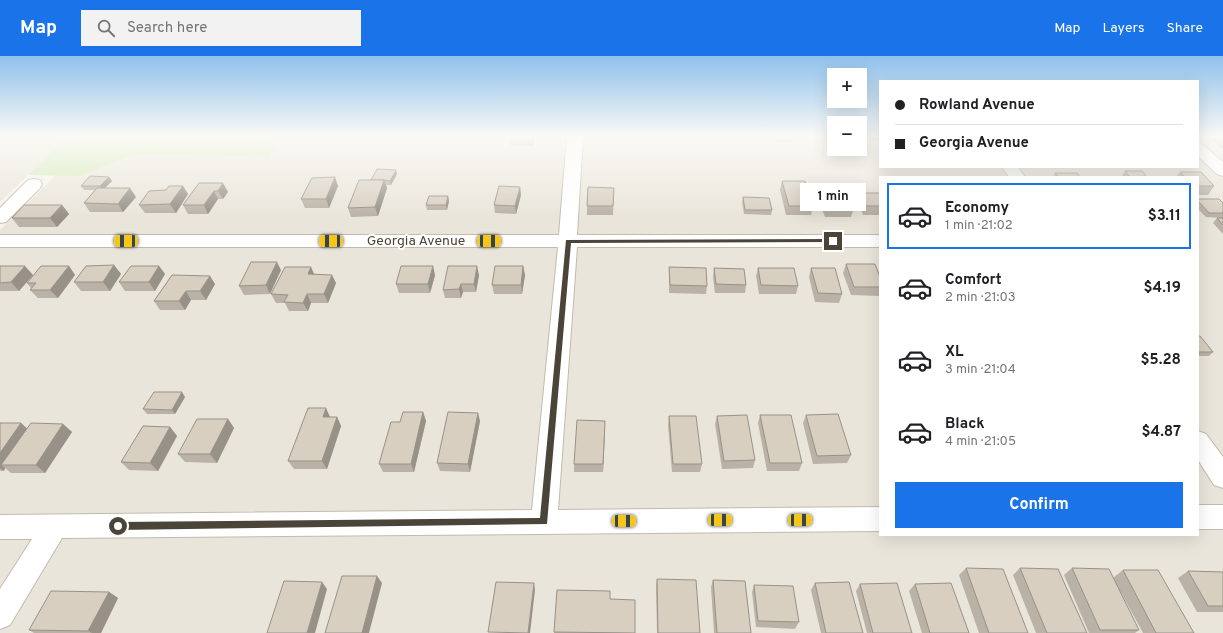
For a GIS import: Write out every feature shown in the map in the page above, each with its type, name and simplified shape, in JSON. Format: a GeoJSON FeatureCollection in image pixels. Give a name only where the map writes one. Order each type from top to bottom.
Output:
{"type":"FeatureCollection","features":[{"type":"Feature","properties":{"kind":"street"},"geometry":{"type":"LineString","coordinates":[[544,521],[573,163]]}},
{"type":"Feature","properties":{"kind":"street"},"geometry":{"type":"LineString","coordinates":[[0,218],[34,184]]}},
{"type":"Feature","properties":{"kind":"street","name":"Georgia Avenue"},"geometry":{"type":"LineString","coordinates":[[0,241],[879,241]]}},
{"type":"Feature","properties":{"kind":"street"},"geometry":{"type":"LineString","coordinates":[[1199,442],[1223,477]]}},
{"type":"Feature","properties":{"kind":"street"},"geometry":{"type":"LineString","coordinates":[[1199,517],[1223,517]]}},
{"type":"Feature","properties":{"kind":"street"},"geometry":{"type":"LineString","coordinates":[[0,527],[879,519]]}},
{"type":"Feature","properties":{"kind":"street"},"geometry":{"type":"LineString","coordinates":[[0,615],[55,526]]}},
{"type":"Feature","properties":{"kind":"shaded area"},"geometry":{"type":"Polygon","coordinates":[[[0,163],[40,163],[0,202],[0,163]]]}},
{"type":"Feature","properties":{"kind":"shaded area"},"geometry":{"type":"Polygon","coordinates":[[[113,163],[879,163],[879,168],[1199,168],[1199,163],[1223,163],[1223,633],[0,633],[0,230],[56,175],[80,176],[113,163]]]}},
{"type":"Feature","properties":{"kind":"green space"},"geometry":{"type":"Polygon","coordinates":[[[40,163],[113,163],[80,176],[28,175],[40,163]]]}},
{"type":"Feature","properties":{"kind":"building"},"geometry":{"type":"Polygon","coordinates":[[[377,169],[396,170],[390,181],[371,180],[377,169]]]}},
{"type":"Feature","properties":{"kind":"building"},"geometry":{"type":"Polygon","coordinates":[[[1125,171],[1142,171],[1146,176],[1129,176],[1125,171]]]}},
{"type":"Feature","properties":{"kind":"building"},"geometry":{"type":"Polygon","coordinates":[[[1180,172],[1201,172],[1214,186],[1199,186],[1199,176],[1184,176],[1180,172]]]}},
{"type":"Feature","properties":{"kind":"building"},"geometry":{"type":"Polygon","coordinates":[[[1055,173],[1077,173],[1079,176],[1058,176],[1055,173]]]}},
{"type":"Feature","properties":{"kind":"building"},"geometry":{"type":"Polygon","coordinates":[[[90,176],[109,177],[100,186],[81,186],[90,176]]]}},
{"type":"Feature","properties":{"kind":"building"},"geometry":{"type":"Polygon","coordinates":[[[335,177],[326,199],[301,199],[312,178],[335,177]]]}},
{"type":"Feature","properties":{"kind":"building"},"geometry":{"type":"Polygon","coordinates":[[[359,180],[384,180],[375,207],[348,208],[359,180]]]}},
{"type":"Feature","properties":{"kind":"building"},"geometry":{"type":"Polygon","coordinates":[[[782,181],[805,181],[813,206],[789,206],[782,181]]]}},
{"type":"Feature","properties":{"kind":"building"},"geometry":{"type":"Polygon","coordinates":[[[199,183],[223,183],[218,191],[214,191],[204,205],[183,205],[199,183]]]}},
{"type":"Feature","properties":{"kind":"building"},"geometry":{"type":"Polygon","coordinates":[[[169,186],[183,186],[170,204],[139,205],[149,191],[166,190],[169,186]]]}},
{"type":"Feature","properties":{"kind":"building"},"geometry":{"type":"Polygon","coordinates":[[[499,186],[520,187],[515,206],[494,205],[499,186]]]}},
{"type":"Feature","properties":{"kind":"building"},"geometry":{"type":"Polygon","coordinates":[[[588,187],[614,188],[613,206],[587,206],[588,187]]]}},
{"type":"Feature","properties":{"kind":"building"},"geometry":{"type":"Polygon","coordinates":[[[97,188],[130,188],[118,204],[84,203],[97,188]]]}},
{"type":"Feature","properties":{"kind":"building"},"geometry":{"type":"Polygon","coordinates":[[[848,193],[854,208],[827,208],[822,194],[848,193]]]}},
{"type":"Feature","properties":{"kind":"building"},"geometry":{"type":"Polygon","coordinates":[[[861,193],[879,193],[879,206],[866,206],[861,193]]]}},
{"type":"Feature","properties":{"kind":"building"},"geometry":{"type":"Polygon","coordinates":[[[429,196],[448,196],[446,205],[426,205],[429,196]]]}},
{"type":"Feature","properties":{"kind":"building"},"geometry":{"type":"Polygon","coordinates":[[[743,197],[769,198],[772,210],[745,210],[743,197]]]}},
{"type":"Feature","properties":{"kind":"building"},"geometry":{"type":"Polygon","coordinates":[[[1199,199],[1219,199],[1223,203],[1223,213],[1209,213],[1199,202],[1199,199]]]}},
{"type":"Feature","properties":{"kind":"building"},"geometry":{"type":"Polygon","coordinates":[[[24,205],[62,205],[50,218],[12,218],[24,205]]]}},
{"type":"Feature","properties":{"kind":"building"},"geometry":{"type":"Polygon","coordinates":[[[1217,218],[1223,218],[1223,225],[1217,218]]]}},
{"type":"Feature","properties":{"kind":"building"},"geometry":{"type":"Polygon","coordinates":[[[251,262],[277,262],[266,285],[239,286],[251,262]]]}},
{"type":"Feature","properties":{"kind":"building"},"geometry":{"type":"Polygon","coordinates":[[[846,264],[875,264],[879,274],[879,287],[854,287],[846,264]]]}},
{"type":"Feature","properties":{"kind":"building"},"geometry":{"type":"Polygon","coordinates":[[[114,265],[103,282],[74,282],[86,266],[114,265]]]}},
{"type":"Feature","properties":{"kind":"building"},"geometry":{"type":"Polygon","coordinates":[[[0,266],[25,266],[11,282],[0,283],[0,266]]]}},
{"type":"Feature","properties":{"kind":"building"},"geometry":{"type":"Polygon","coordinates":[[[41,266],[69,266],[50,290],[30,290],[36,283],[27,283],[41,266]]]}},
{"type":"Feature","properties":{"kind":"building"},"geometry":{"type":"Polygon","coordinates":[[[131,266],[159,266],[149,282],[119,282],[131,266]]]}},
{"type":"Feature","properties":{"kind":"building"},"geometry":{"type":"Polygon","coordinates":[[[401,266],[433,266],[428,284],[396,284],[401,266]]]}},
{"type":"Feature","properties":{"kind":"building"},"geometry":{"type":"Polygon","coordinates":[[[448,266],[477,266],[474,284],[461,284],[459,289],[443,290],[448,266]]]}},
{"type":"Feature","properties":{"kind":"building"},"geometry":{"type":"Polygon","coordinates":[[[495,266],[523,266],[521,285],[492,285],[495,266]]]}},
{"type":"Feature","properties":{"kind":"building"},"geometry":{"type":"Polygon","coordinates":[[[285,267],[311,267],[308,274],[332,275],[324,294],[307,294],[303,303],[284,302],[288,295],[271,294],[285,267]]]}},
{"type":"Feature","properties":{"kind":"building"},"geometry":{"type":"Polygon","coordinates":[[[669,267],[706,268],[707,286],[670,285],[669,267]]]}},
{"type":"Feature","properties":{"kind":"building"},"geometry":{"type":"Polygon","coordinates":[[[714,268],[744,269],[746,285],[716,284],[714,268]]]}},
{"type":"Feature","properties":{"kind":"building"},"geometry":{"type":"Polygon","coordinates":[[[758,268],[794,268],[798,286],[761,285],[758,268]]]}},
{"type":"Feature","properties":{"kind":"building"},"geometry":{"type":"Polygon","coordinates":[[[811,268],[835,268],[842,294],[818,293],[811,268]]]}},
{"type":"Feature","properties":{"kind":"building"},"geometry":{"type":"Polygon","coordinates":[[[172,275],[210,276],[200,291],[186,291],[179,301],[154,301],[172,275]]]}},
{"type":"Feature","properties":{"kind":"building"},"geometry":{"type":"Polygon","coordinates":[[[1199,336],[1200,336],[1213,352],[1199,352],[1199,336]]]}},
{"type":"Feature","properties":{"kind":"building"},"geometry":{"type":"Polygon","coordinates":[[[154,392],[182,392],[172,410],[143,409],[154,392]]]}},
{"type":"Feature","properties":{"kind":"building"},"geometry":{"type":"Polygon","coordinates":[[[308,408],[326,408],[323,417],[337,417],[322,461],[288,461],[308,408]]]}},
{"type":"Feature","properties":{"kind":"building"},"geometry":{"type":"Polygon","coordinates":[[[403,412],[423,412],[411,464],[379,464],[391,422],[400,422],[403,412]]]}},
{"type":"Feature","properties":{"kind":"building"},"geometry":{"type":"Polygon","coordinates":[[[448,412],[478,413],[468,464],[437,463],[448,412]]]}},
{"type":"Feature","properties":{"kind":"building"},"geometry":{"type":"Polygon","coordinates":[[[838,414],[851,455],[817,456],[806,415],[838,414]]]}},
{"type":"Feature","properties":{"kind":"building"},"geometry":{"type":"Polygon","coordinates":[[[747,415],[755,460],[724,461],[717,416],[747,415]]]}},
{"type":"Feature","properties":{"kind":"building"},"geometry":{"type":"Polygon","coordinates":[[[760,415],[791,415],[802,463],[770,463],[760,415]]]}},
{"type":"Feature","properties":{"kind":"building"},"geometry":{"type":"Polygon","coordinates":[[[669,416],[696,416],[702,464],[673,464],[669,416]]]}},
{"type":"Feature","properties":{"kind":"building"},"geometry":{"type":"Polygon","coordinates":[[[197,419],[228,419],[210,454],[178,454],[197,419]]]}},
{"type":"Feature","properties":{"kind":"building"},"geometry":{"type":"Polygon","coordinates":[[[577,420],[605,421],[603,464],[574,464],[577,420]]]}},
{"type":"Feature","properties":{"kind":"building"},"geometry":{"type":"Polygon","coordinates":[[[0,423],[21,423],[0,453],[0,423]]]}},
{"type":"Feature","properties":{"kind":"building"},"geometry":{"type":"Polygon","coordinates":[[[31,423],[63,424],[36,465],[1,465],[31,423]]]}},
{"type":"Feature","properties":{"kind":"building"},"geometry":{"type":"Polygon","coordinates":[[[143,426],[170,427],[150,463],[121,462],[143,426]]]}},
{"type":"Feature","properties":{"kind":"building"},"geometry":{"type":"Polygon","coordinates":[[[966,568],[1003,569],[1028,633],[989,633],[966,568]]]}},
{"type":"Feature","properties":{"kind":"building"},"geometry":{"type":"Polygon","coordinates":[[[1020,568],[1058,569],[1087,633],[1047,633],[1020,568]]]}},
{"type":"Feature","properties":{"kind":"building"},"geometry":{"type":"Polygon","coordinates":[[[1072,568],[1109,569],[1139,630],[1100,630],[1072,568]]]}},
{"type":"Feature","properties":{"kind":"building"},"geometry":{"type":"Polygon","coordinates":[[[1123,570],[1158,570],[1194,633],[1156,633],[1123,570]]]}},
{"type":"Feature","properties":{"kind":"building"},"geometry":{"type":"Polygon","coordinates":[[[1188,571],[1223,572],[1223,606],[1208,606],[1188,571]]]}},
{"type":"Feature","properties":{"kind":"building"},"geometry":{"type":"Polygon","coordinates":[[[342,576],[377,576],[362,633],[325,633],[342,576]]]}},
{"type":"Feature","properties":{"kind":"building"},"geometry":{"type":"Polygon","coordinates":[[[657,579],[696,580],[700,633],[658,633],[657,579]]]}},
{"type":"Feature","properties":{"kind":"building"},"geometry":{"type":"Polygon","coordinates":[[[713,580],[745,581],[751,633],[717,633],[713,580]]]}},
{"type":"Feature","properties":{"kind":"building"},"geometry":{"type":"Polygon","coordinates":[[[284,581],[322,582],[307,633],[267,633],[284,581]]]}},
{"type":"Feature","properties":{"kind":"building"},"geometry":{"type":"Polygon","coordinates":[[[496,582],[534,583],[528,633],[488,632],[496,582]]]}},
{"type":"Feature","properties":{"kind":"building"},"geometry":{"type":"Polygon","coordinates":[[[849,582],[863,633],[826,633],[815,583],[849,582]]]}},
{"type":"Feature","properties":{"kind":"building"},"geometry":{"type":"Polygon","coordinates":[[[897,583],[912,633],[873,633],[860,584],[897,583]]]}},
{"type":"Feature","properties":{"kind":"building"},"geometry":{"type":"Polygon","coordinates":[[[951,583],[969,633],[930,633],[915,584],[951,583]]]}},
{"type":"Feature","properties":{"kind":"building"},"geometry":{"type":"Polygon","coordinates":[[[754,585],[793,586],[799,622],[758,621],[754,585]]]}},
{"type":"Feature","properties":{"kind":"building"},"geometry":{"type":"Polygon","coordinates":[[[557,590],[610,591],[610,599],[635,600],[635,633],[554,632],[557,590]]]}},
{"type":"Feature","properties":{"kind":"building"},"geometry":{"type":"Polygon","coordinates":[[[51,591],[109,592],[88,631],[29,630],[51,591]]]}},
{"type":"Feature","properties":{"kind":"route"},"geometry":{"type":"LineString","coordinates":[[118,526],[544,521],[568,241],[833,241]]}}]}
